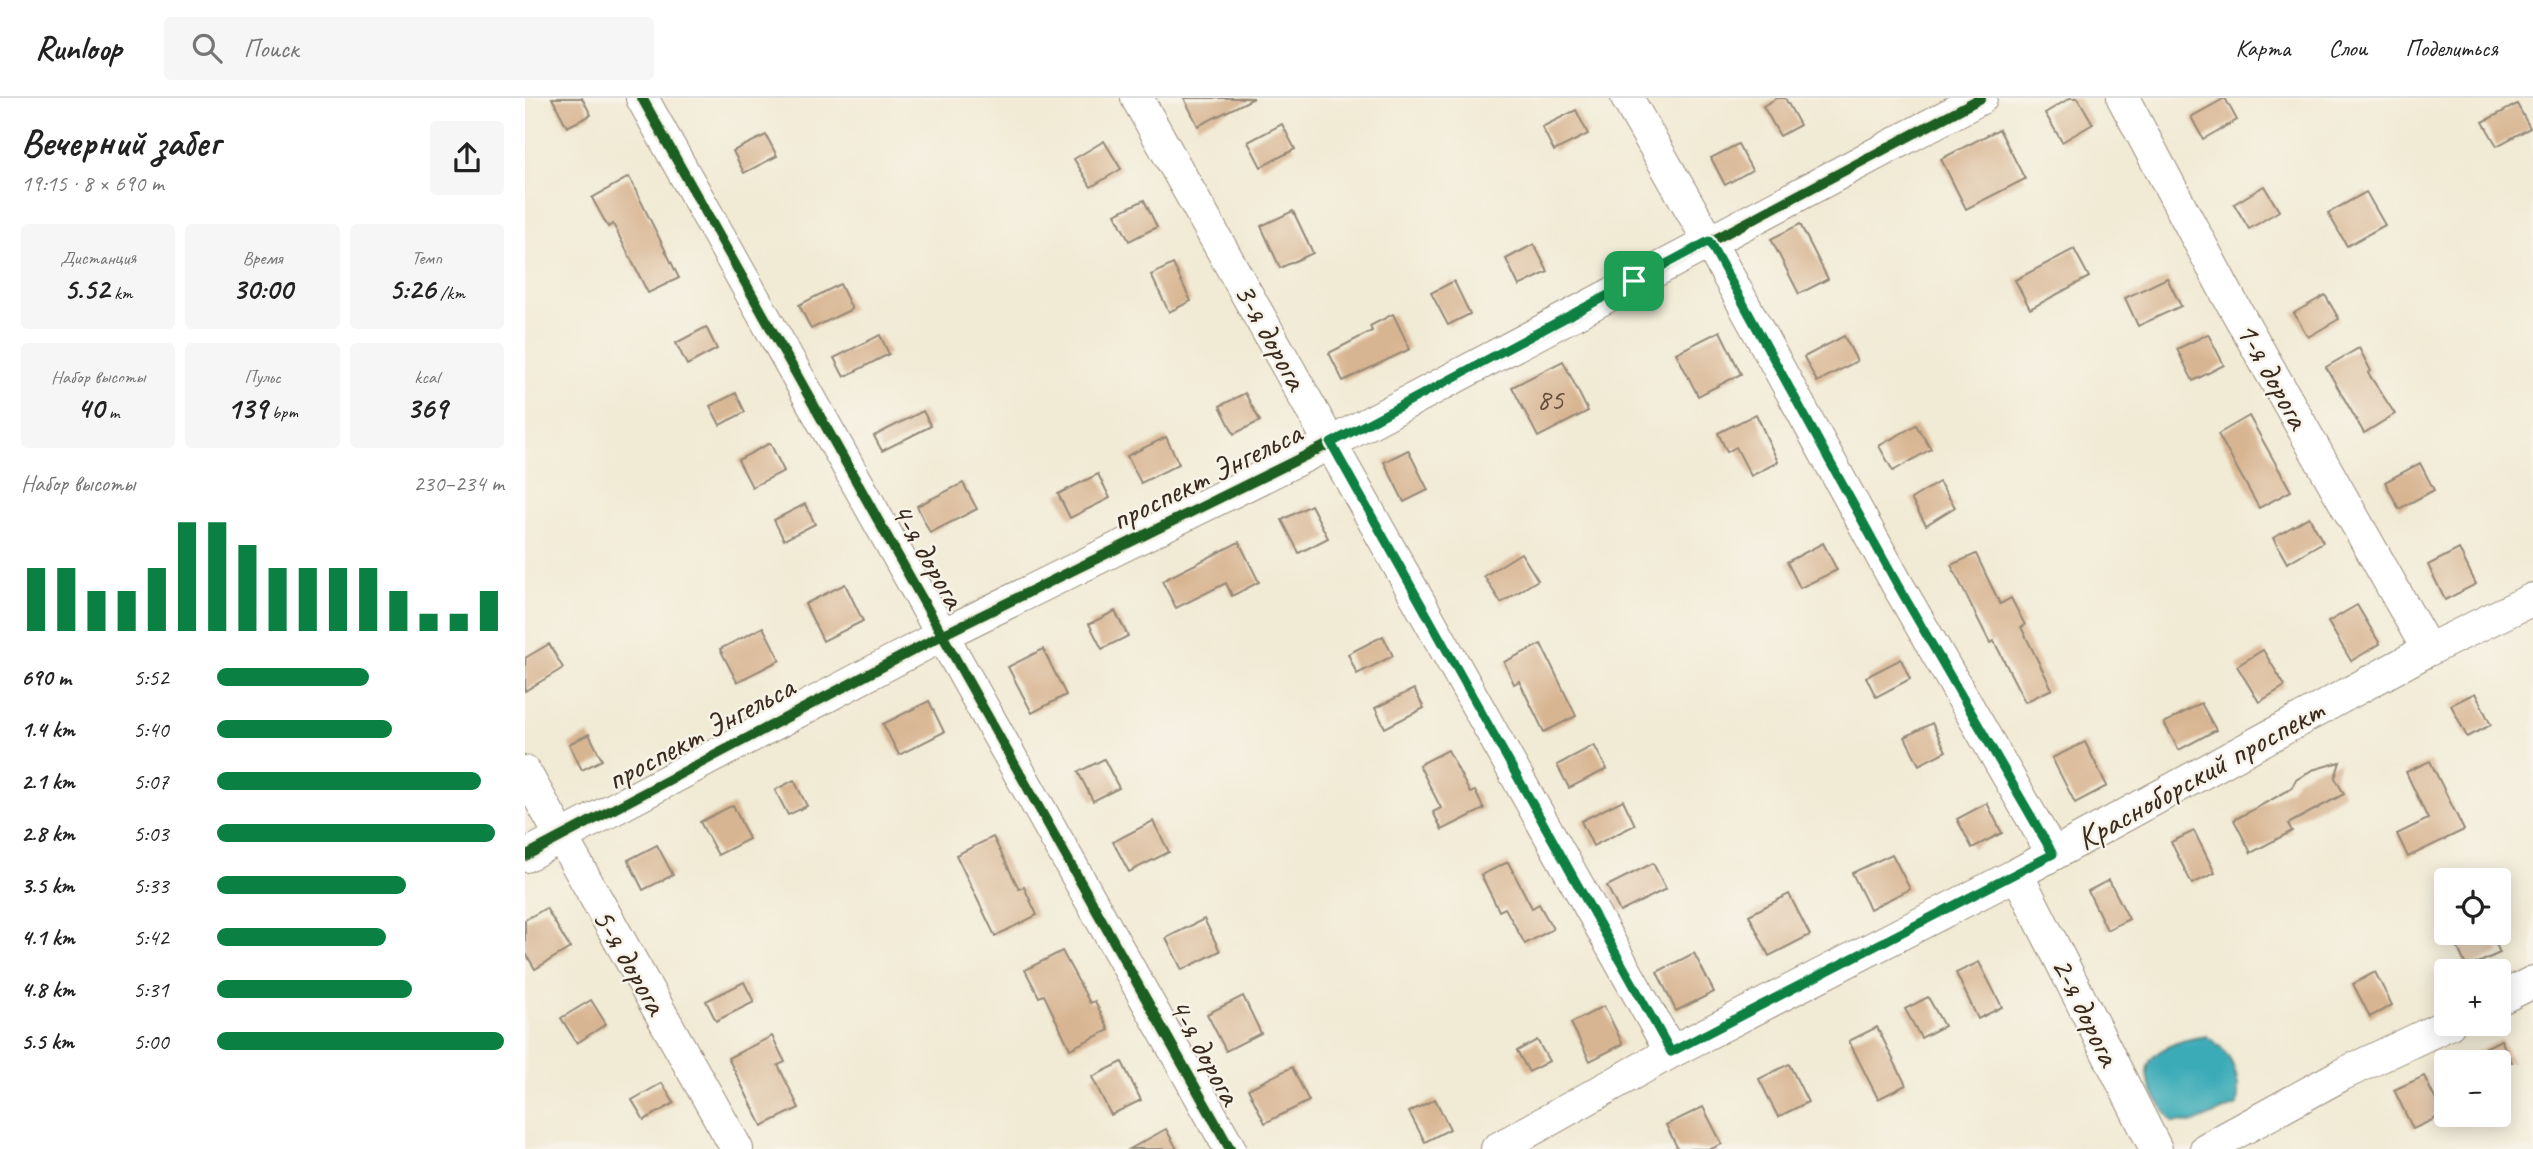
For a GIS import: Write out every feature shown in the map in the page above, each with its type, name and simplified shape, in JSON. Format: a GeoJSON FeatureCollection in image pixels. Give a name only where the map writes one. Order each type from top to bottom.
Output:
{"type":"FeatureCollection","features":[{"type":"Feature","properties":{"kind":"street","name":"4-я дорога"},"geometry":{"type":"LineString","coordinates":[[642,98],[1230,1149]]}},
{"type":"Feature","properties":{"kind":"street","name":"3-я дорога"},"geometry":{"type":"LineString","coordinates":[[1137,98],[1671,1052]]}},
{"type":"Feature","properties":{"kind":"street"},"geometry":{"type":"LineString","coordinates":[[1627,98],[1709,241],[1897,584],[2053,854]]}},
{"type":"Feature","properties":{"kind":"street","name":"проспект Энгельса"},"geometry":{"type":"LineString","coordinates":[[525,856],[944,634],[1331,443],[1981,98]]}},
{"type":"Feature","properties":{"kind":"street","name":"1-я дорога"},"geometry":{"type":"LineString","coordinates":[[2123,98],[2228,296],[2428,650]]}},
{"type":"Feature","properties":{"kind":"street","name":"Красноборский проспект"},"geometry":{"type":"LineString","coordinates":[[1497,1149],[1671,1052],[2017,874],[2428,650],[2533,599]]}},
{"type":"Feature","properties":{"kind":"street","name":"5-я дорога"},"geometry":{"type":"LineString","coordinates":[[525,772],[737,1149]]}},
{"type":"Feature","properties":{"kind":"street","name":"2-я дорога"},"geometry":{"type":"LineString","coordinates":[[2017,874],[2156,1149]]}},
{"type":"Feature","properties":{"kind":"street"},"geometry":{"type":"LineString","coordinates":[[2511,993],[2533,982]]}},
{"type":"Feature","properties":{"kind":"street"},"geometry":{"type":"LineString","coordinates":[[2206,1149],[2341,1075],[2434,1031]]}},
{"type":"Feature","properties":{"kind":"water"},"geometry":{"type":"Polygon","coordinates":[[[2206,1036],[2222,1049],[2233,1065],[2238,1084],[2237,1105],[2193,1123],[2172,1122],[2149,1083],[2147,1072],[2150,1062],[2156,1054],[2175,1043],[2206,1036]]]}},
{"type":"Feature","properties":{"kind":"building"},"geometry":{"type":"Polygon","coordinates":[[[552,98],[582,98],[591,115],[567,127],[552,98]]]}},
{"type":"Feature","properties":{"kind":"building"},"geometry":{"type":"Polygon","coordinates":[[[1184,98],[1254,98],[1198,126],[1184,98]]]}},
{"type":"Feature","properties":{"kind":"building"},"geometry":{"type":"Polygon","coordinates":[[[1777,98],[1785,98],[1800,125],[1780,136],[1763,106],[1777,98]]]}},
{"type":"Feature","properties":{"kind":"building"},"geometry":{"type":"Polygon","coordinates":[[[2070,98],[2078,98],[2093,124],[2062,142],[2045,113],[2070,98]]]}},
{"type":"Feature","properties":{"kind":"building"},"geometry":{"type":"Polygon","coordinates":[[[2225,98],[2237,120],[2203,139],[2191,117],[2225,98]]]}},
{"type":"Feature","properties":{"kind":"building"},"geometry":{"type":"Polygon","coordinates":[[[2517,104],[2530,128],[2497,146],[2483,122],[2517,104]]]}},
{"type":"Feature","properties":{"kind":"building"},"geometry":{"type":"Polygon","coordinates":[[[1576,110],[1588,134],[1554,151],[1542,127],[1576,110]]]}},
{"type":"Feature","properties":{"kind":"building"},"geometry":{"type":"Polygon","coordinates":[[[1282,124],[1295,149],[1261,167],[1248,142],[1282,124]]]}},
{"type":"Feature","properties":{"kind":"building"},"geometry":{"type":"Polygon","coordinates":[[[1999,129],[2025,179],[1966,209],[1941,159],[1999,129]]]}},
{"type":"Feature","properties":{"kind":"building"},"geometry":{"type":"Polygon","coordinates":[[[766,135],[777,156],[744,173],[733,151],[766,135]]]}},
{"type":"Feature","properties":{"kind":"building"},"geometry":{"type":"Polygon","coordinates":[[[1104,141],[1121,169],[1091,187],[1074,159],[1104,141]]]}},
{"type":"Feature","properties":{"kind":"building"},"geometry":{"type":"Polygon","coordinates":[[[1738,144],[1752,170],[1725,185],[1711,158],[1738,144]]]}},
{"type":"Feature","properties":{"kind":"building"},"geometry":{"type":"Polygon","coordinates":[[[629,177],[679,278],[648,293],[613,224],[608,227],[592,198],[629,177]]]}},
{"type":"Feature","properties":{"kind":"building"},"geometry":{"type":"Polygon","coordinates":[[[2264,186],[2279,211],[2249,229],[2234,204],[2264,186]]]}},
{"type":"Feature","properties":{"kind":"building"},"geometry":{"type":"Polygon","coordinates":[[[2366,192],[2385,225],[2347,246],[2328,213],[2366,192]]]}},
{"type":"Feature","properties":{"kind":"building"},"geometry":{"type":"Polygon","coordinates":[[[1144,200],[1157,227],[1129,241],[1115,214],[1144,200]]]}},
{"type":"Feature","properties":{"kind":"building"},"geometry":{"type":"Polygon","coordinates":[[[1293,211],[1313,253],[1280,268],[1261,226],[1293,211]]]}},
{"type":"Feature","properties":{"kind":"building"},"geometry":{"type":"Polygon","coordinates":[[[1800,224],[1828,279],[1799,294],[1771,239],[1800,224]]]}},
{"type":"Feature","properties":{"kind":"building"},"geometry":{"type":"Polygon","coordinates":[[[1534,244],[1548,272],[1519,286],[1506,259],[1534,244]]]}},
{"type":"Feature","properties":{"kind":"building"},"geometry":{"type":"Polygon","coordinates":[[[2074,249],[2089,277],[2030,309],[2015,280],[2074,249]]]}},
{"type":"Feature","properties":{"kind":"building"},"geometry":{"type":"Polygon","coordinates":[[[1173,264],[1191,301],[1169,312],[1151,275],[1173,264]]]}},
{"type":"Feature","properties":{"kind":"building"},"geometry":{"type":"Polygon","coordinates":[[[2167,278],[2181,306],[2138,326],[2125,298],[2167,278]]]}},
{"type":"Feature","properties":{"kind":"building"},"geometry":{"type":"Polygon","coordinates":[[[1454,281],[1470,314],[1448,325],[1431,293],[1454,281]]]}},
{"type":"Feature","properties":{"kind":"building"},"geometry":{"type":"Polygon","coordinates":[[[840,284],[852,309],[811,329],[799,305],[840,284]]]}},
{"type":"Feature","properties":{"kind":"building"},"geometry":{"type":"Polygon","coordinates":[[[2325,295],[2339,319],[2308,337],[2294,313],[2325,295]]]}},
{"type":"Feature","properties":{"kind":"building"},"geometry":{"type":"Polygon","coordinates":[[[1393,314],[1410,349],[1343,381],[1329,353],[1372,331],[1370,326],[1393,314]]]}},
{"type":"Feature","properties":{"kind":"building"},"geometry":{"type":"Polygon","coordinates":[[[706,327],[717,349],[687,365],[676,343],[706,327]]]}},
{"type":"Feature","properties":{"kind":"building"},"geometry":{"type":"Polygon","coordinates":[[[1720,331],[1741,374],[1698,396],[1676,353],[1720,331]]]}},
{"type":"Feature","properties":{"kind":"building"},"geometry":{"type":"Polygon","coordinates":[[[2208,334],[2224,365],[2193,381],[2177,349],[2208,334]]]}},
{"type":"Feature","properties":{"kind":"building"},"geometry":{"type":"Polygon","coordinates":[[[880,335],[889,354],[844,377],[834,358],[880,335]]]}},
{"type":"Feature","properties":{"kind":"building"},"geometry":{"type":"Polygon","coordinates":[[[1844,336],[1857,361],[1817,382],[1804,357],[1844,336]]]}},
{"type":"Feature","properties":{"kind":"building"},"geometry":{"type":"Polygon","coordinates":[[[2359,348],[2371,371],[2368,373],[2395,414],[2364,433],[2326,367],[2359,348]]]}},
{"type":"Feature","properties":{"kind":"building"},"geometry":{"type":"Polygon","coordinates":[[[1563,361],[1588,411],[1538,437],[1512,387],[1563,361]]]}},
{"type":"Feature","properties":{"kind":"building"},"geometry":{"type":"Polygon","coordinates":[[[736,393],[745,412],[720,425],[710,406],[736,393]]]}},
{"type":"Feature","properties":{"kind":"building"},"geometry":{"type":"Polygon","coordinates":[[[1245,393],[1260,421],[1234,434],[1220,406],[1245,393]]]}},
{"type":"Feature","properties":{"kind":"building"},"geometry":{"type":"Polygon","coordinates":[[[923,411],[931,426],[882,451],[874,436],[923,411]]]}},
{"type":"Feature","properties":{"kind":"building"},"geometry":{"type":"Polygon","coordinates":[[[1756,414],[1778,462],[1751,476],[1736,447],[1727,452],[1718,433],[1756,414]]]}},
{"type":"Feature","properties":{"kind":"building"},"geometry":{"type":"Polygon","coordinates":[[[2249,416],[2291,491],[2259,508],[2218,434],[2249,416]]]}},
{"type":"Feature","properties":{"kind":"building"},"geometry":{"type":"Polygon","coordinates":[[[1916,425],[1931,449],[1893,471],[1879,446],[1916,425]]]}},
{"type":"Feature","properties":{"kind":"building"},"geometry":{"type":"Polygon","coordinates":[[[1166,437],[1179,464],[1141,483],[1127,456],[1166,437]]]}},
{"type":"Feature","properties":{"kind":"building"},"geometry":{"type":"Polygon","coordinates":[[[770,443],[784,471],[752,487],[738,460],[770,443]]]}},
{"type":"Feature","properties":{"kind":"building"},"geometry":{"type":"Polygon","coordinates":[[[1408,450],[1428,490],[1404,502],[1384,462],[1408,450]]]}},
{"type":"Feature","properties":{"kind":"building"},"geometry":{"type":"Polygon","coordinates":[[[2420,463],[2434,490],[2399,509],[2385,482],[2420,463]]]}},
{"type":"Feature","properties":{"kind":"building"},"geometry":{"type":"Polygon","coordinates":[[[1098,474],[1110,498],[1070,518],[1058,494],[1098,474]]]}},
{"type":"Feature","properties":{"kind":"building"},"geometry":{"type":"Polygon","coordinates":[[[1939,482],[1955,507],[1926,525],[1911,499],[1939,482]]]}},
{"type":"Feature","properties":{"kind":"building"},"geometry":{"type":"Polygon","coordinates":[[[963,483],[977,509],[930,533],[917,506],[963,483]]]}},
{"type":"Feature","properties":{"kind":"building"},"geometry":{"type":"Polygon","coordinates":[[[805,504],[815,524],[784,540],[774,520],[805,504]]]}},
{"type":"Feature","properties":{"kind":"building"},"geometry":{"type":"Polygon","coordinates":[[[1311,505],[1328,538],[1299,553],[1282,520],[1311,505]]]}},
{"type":"Feature","properties":{"kind":"building"},"geometry":{"type":"Polygon","coordinates":[[[2309,517],[2323,542],[2287,563],[2273,538],[2309,517]]]}},
{"type":"Feature","properties":{"kind":"building"},"geometry":{"type":"Polygon","coordinates":[[[1239,542],[1259,582],[1232,596],[1226,583],[1176,608],[1162,581],[1239,542]]]}},
{"type":"Feature","properties":{"kind":"building"},"geometry":{"type":"Polygon","coordinates":[[[1823,543],[1837,570],[1800,588],[1787,562],[1823,543]]]}},
{"type":"Feature","properties":{"kind":"building"},"geometry":{"type":"Polygon","coordinates":[[[2459,549],[2476,584],[2445,600],[2428,565],[2459,549]]]}},
{"type":"Feature","properties":{"kind":"building"},"geometry":{"type":"Polygon","coordinates":[[[1521,553],[1538,580],[1501,603],[1484,576],[1521,553]]]}},
{"type":"Feature","properties":{"kind":"building"},"geometry":{"type":"Polygon","coordinates":[[[1976,554],[2000,604],[2011,598],[2025,625],[2021,627],[2052,689],[2025,702],[1994,641],[1990,643],[1951,565],[1976,554]]]}},
{"type":"Feature","properties":{"kind":"building"},"geometry":{"type":"Polygon","coordinates":[[[845,584],[863,621],[823,641],[805,604],[845,584]]]}},
{"type":"Feature","properties":{"kind":"building"},"geometry":{"type":"Polygon","coordinates":[[[2357,605],[2380,644],[2351,661],[2328,622],[2357,605]]]}},
{"type":"Feature","properties":{"kind":"building"},"geometry":{"type":"Polygon","coordinates":[[[1115,611],[1128,636],[1102,649],[1089,624],[1115,611]]]}},
{"type":"Feature","properties":{"kind":"building"},"geometry":{"type":"Polygon","coordinates":[[[763,627],[780,660],[737,682],[720,649],[763,627]]]}},
{"type":"Feature","properties":{"kind":"building"},"geometry":{"type":"Polygon","coordinates":[[[1383,636],[1393,656],[1357,674],[1348,654],[1383,636]]]}},
{"type":"Feature","properties":{"kind":"building"},"geometry":{"type":"Polygon","coordinates":[[[549,644],[563,668],[525,691],[525,658],[549,644]]]}},
{"type":"Feature","properties":{"kind":"building"},"geometry":{"type":"Polygon","coordinates":[[[1541,644],[1576,716],[1544,732],[1519,681],[1514,684],[1504,662],[1541,644]]]}},
{"type":"Feature","properties":{"kind":"building"},"geometry":{"type":"Polygon","coordinates":[[[1043,649],[1066,695],[1032,713],[1008,667],[1043,649]]]}},
{"type":"Feature","properties":{"kind":"building"},"geometry":{"type":"Polygon","coordinates":[[[2263,650],[2285,686],[2259,702],[2237,666],[2263,650]]]}},
{"type":"Feature","properties":{"kind":"building"},"geometry":{"type":"Polygon","coordinates":[[[1901,659],[1910,679],[1876,697],[1866,677],[1901,659]]]}},
{"type":"Feature","properties":{"kind":"building"},"geometry":{"type":"Polygon","coordinates":[[[1414,689],[1424,708],[1385,728],[1375,708],[1414,689]]]}},
{"type":"Feature","properties":{"kind":"building"},"geometry":{"type":"Polygon","coordinates":[[[2475,693],[2491,725],[2467,737],[2451,705],[2475,693]]]}},
{"type":"Feature","properties":{"kind":"building"},"geometry":{"type":"Polygon","coordinates":[[[929,701],[944,732],[899,755],[883,724],[929,701]]]}},
{"type":"Feature","properties":{"kind":"building"},"geometry":{"type":"Polygon","coordinates":[[[2201,703],[2216,730],[2179,750],[2164,723],[2201,703]]]}},
{"type":"Feature","properties":{"kind":"building"},"geometry":{"type":"Polygon","coordinates":[[[1932,723],[1946,751],[1919,765],[1905,737],[1932,723]]]}},
{"type":"Feature","properties":{"kind":"building"},"geometry":{"type":"Polygon","coordinates":[[[589,734],[602,760],[582,770],[569,744],[589,734]]]}},
{"type":"Feature","properties":{"kind":"building"},"geometry":{"type":"Polygon","coordinates":[[[2085,742],[2107,786],[2075,803],[2052,758],[2085,742]]]}},
{"type":"Feature","properties":{"kind":"building"},"geometry":{"type":"Polygon","coordinates":[[[1594,745],[1607,769],[1569,788],[1557,765],[1594,745]]]}},
{"type":"Feature","properties":{"kind":"building"},"geometry":{"type":"Polygon","coordinates":[[[1448,750],[1470,793],[1475,791],[1484,809],[1442,830],[1433,812],[1441,808],[1419,765],[1448,750]]]}},
{"type":"Feature","properties":{"kind":"building"},"geometry":{"type":"Polygon","coordinates":[[[1104,759],[1119,788],[1093,801],[1078,772],[1104,759]]]}},
{"type":"Feature","properties":{"kind":"building"},"geometry":{"type":"Polygon","coordinates":[[[2430,761],[2464,830],[2408,857],[2397,834],[2428,819],[2406,772],[2430,761]]]}},
{"type":"Feature","properties":{"kind":"building"},"geometry":{"type":"Polygon","coordinates":[[[2340,762],[2335,778],[2344,794],[2288,824],[2292,831],[2251,853],[2234,820],[2291,789],[2296,780],[2312,770],[2340,762]]]}},
{"type":"Feature","properties":{"kind":"building"},"geometry":{"type":"Polygon","coordinates":[[[794,780],[807,806],[788,815],[775,790],[794,780]]]}},
{"type":"Feature","properties":{"kind":"building"},"geometry":{"type":"Polygon","coordinates":[[[1623,800],[1635,825],[1593,846],[1581,821],[1623,800]]]}},
{"type":"Feature","properties":{"kind":"building"},"geometry":{"type":"Polygon","coordinates":[[[1987,803],[2002,833],[1972,848],[1957,819],[1987,803]]]}},
{"type":"Feature","properties":{"kind":"building"},"geometry":{"type":"Polygon","coordinates":[[[733,805],[749,839],[718,855],[700,822],[733,805]]]}},
{"type":"Feature","properties":{"kind":"building"},"geometry":{"type":"Polygon","coordinates":[[[1153,821],[1169,852],[1129,872],[1113,842],[1153,821]]]}},
{"type":"Feature","properties":{"kind":"building"},"geometry":{"type":"Polygon","coordinates":[[[2194,831],[2215,873],[2192,884],[2171,842],[2194,831]]]}},
{"type":"Feature","properties":{"kind":"building"},"geometry":{"type":"Polygon","coordinates":[[[993,837],[1019,889],[1024,887],[1037,915],[995,936],[956,855],[993,837]]]}},
{"type":"Feature","properties":{"kind":"building"},"geometry":{"type":"Polygon","coordinates":[[[657,845],[673,875],[643,890],[628,860],[657,845]]]}},
{"type":"Feature","properties":{"kind":"building"},"geometry":{"type":"Polygon","coordinates":[[[1892,854],[1910,889],[1870,909],[1852,873],[1892,854]]]}},
{"type":"Feature","properties":{"kind":"building"},"geometry":{"type":"Polygon","coordinates":[[[1508,862],[1532,908],[1539,904],[1553,929],[1525,944],[1505,908],[1499,911],[1481,875],[1508,862]]]}},
{"type":"Feature","properties":{"kind":"building"},"geometry":{"type":"Polygon","coordinates":[[[1653,863],[1666,889],[1620,912],[1607,886],[1653,863]]]}},
{"type":"Feature","properties":{"kind":"building"},"geometry":{"type":"Polygon","coordinates":[[[2109,880],[2129,919],[2107,930],[2088,891],[2109,880]]]}},
{"type":"Feature","properties":{"kind":"building"},"geometry":{"type":"Polygon","coordinates":[[[1789,894],[1810,935],[1769,956],[1749,915],[1789,894]]]}},
{"type":"Feature","properties":{"kind":"building"},"geometry":{"type":"Polygon","coordinates":[[[546,908],[570,948],[535,969],[525,952],[525,920],[546,908]]]}},
{"type":"Feature","properties":{"kind":"building"},"geometry":{"type":"Polygon","coordinates":[[[1204,919],[1220,951],[1182,970],[1166,938],[1204,919]]]}},
{"type":"Feature","properties":{"kind":"building"},"geometry":{"type":"Polygon","coordinates":[[[2456,945],[2496,945],[2500,953],[2487,959],[2463,959],[2456,945]]]}},
{"type":"Feature","properties":{"kind":"building"},"geometry":{"type":"Polygon","coordinates":[[[1062,951],[1090,1003],[1095,1001],[1109,1030],[1070,1049],[1044,995],[1039,997],[1025,970],[1062,951]]]}},
{"type":"Feature","properties":{"kind":"building"},"geometry":{"type":"Polygon","coordinates":[[[1694,953],[1714,992],[1676,1011],[1657,972],[1694,953]]]}},
{"type":"Feature","properties":{"kind":"building"},"geometry":{"type":"Polygon","coordinates":[[[1979,962],[2002,1007],[1978,1019],[1956,973],[1979,962]]]}},
{"type":"Feature","properties":{"kind":"building"},"geometry":{"type":"Polygon","coordinates":[[[2375,972],[2392,1005],[2370,1017],[2353,984],[2375,972]]]}},
{"type":"Feature","properties":{"kind":"building"},"geometry":{"type":"Polygon","coordinates":[[[744,982],[754,1002],[716,1021],[706,1001],[744,982]]]}},
{"type":"Feature","properties":{"kind":"building"},"geometry":{"type":"Polygon","coordinates":[[[1243,996],[1261,1033],[1226,1051],[1207,1014],[1243,996]]]}},
{"type":"Feature","properties":{"kind":"building"},"geometry":{"type":"Polygon","coordinates":[[[1928,997],[1944,1026],[1921,1038],[1905,1009],[1928,997]]]}},
{"type":"Feature","properties":{"kind":"building"},"geometry":{"type":"Polygon","coordinates":[[[591,1000],[606,1024],[577,1043],[561,1018],[591,1000]]]}},
{"type":"Feature","properties":{"kind":"building"},"geometry":{"type":"Polygon","coordinates":[[[1604,1006],[1623,1044],[1590,1061],[1571,1023],[1604,1006]]]}},
{"type":"Feature","properties":{"kind":"building"},"geometry":{"type":"Polygon","coordinates":[[[1877,1027],[1906,1085],[1878,1099],[1849,1041],[1877,1027]]]}},
{"type":"Feature","properties":{"kind":"building"},"geometry":{"type":"Polygon","coordinates":[[[772,1036],[785,1062],[778,1065],[799,1108],[762,1126],[728,1058],[772,1036]]]}},
{"type":"Feature","properties":{"kind":"building"},"geometry":{"type":"Polygon","coordinates":[[[1537,1040],[1549,1061],[1529,1072],[1517,1051],[1537,1040]]]}},
{"type":"Feature","properties":{"kind":"building"},"geometry":{"type":"Polygon","coordinates":[[[2501,1040],[2506,1050],[2481,1050],[2501,1040]]]}},
{"type":"Feature","properties":{"kind":"building"},"geometry":{"type":"Polygon","coordinates":[[[1122,1062],[1141,1100],[1111,1115],[1092,1077],[1122,1062]]]}},
{"type":"Feature","properties":{"kind":"building"},"geometry":{"type":"Polygon","coordinates":[[[1789,1064],[1808,1102],[1778,1117],[1759,1079],[1789,1064]]]}},
{"type":"Feature","properties":{"kind":"building"},"geometry":{"type":"Polygon","coordinates":[[[1292,1067],[1309,1101],[1265,1123],[1248,1089],[1292,1067]]]}},
{"type":"Feature","properties":{"kind":"building"},"geometry":{"type":"Polygon","coordinates":[[[2424,1076],[2434,1097],[2434,1119],[2413,1129],[2394,1090],[2424,1076]]]}},
{"type":"Feature","properties":{"kind":"building"},"geometry":{"type":"Polygon","coordinates":[[[662,1083],[674,1103],[644,1120],[632,1100],[662,1083]]]}},
{"type":"Feature","properties":{"kind":"building"},"geometry":{"type":"Polygon","coordinates":[[[1435,1099],[1450,1129],[1425,1142],[1409,1112],[1435,1099]]]}},
{"type":"Feature","properties":{"kind":"building"},"geometry":{"type":"Polygon","coordinates":[[[1703,1107],[1722,1144],[1711,1149],[1678,1149],[1666,1125],[1703,1107]]]}},
{"type":"Feature","properties":{"kind":"building"},"geometry":{"type":"Polygon","coordinates":[[[1166,1129],[1177,1149],[1130,1149],[1166,1129]]]}},
{"type":"Feature","properties":{"kind":"cycle path"},"geometry":{"type":"LineString","coordinates":[[642,98],[1230,1149]]}},
{"type":"Feature","properties":{"kind":"cycle path"},"geometry":{"type":"LineString","coordinates":[[525,856],[944,634],[1331,443],[1981,98]]}},
{"type":"Feature","properties":{"kind":"route"},"geometry":{"type":"LineString","coordinates":[[1709,241],[1897,584],[2053,854],[1671,1052],[1331,443],[1634,281],[1709,241]]}}]}
